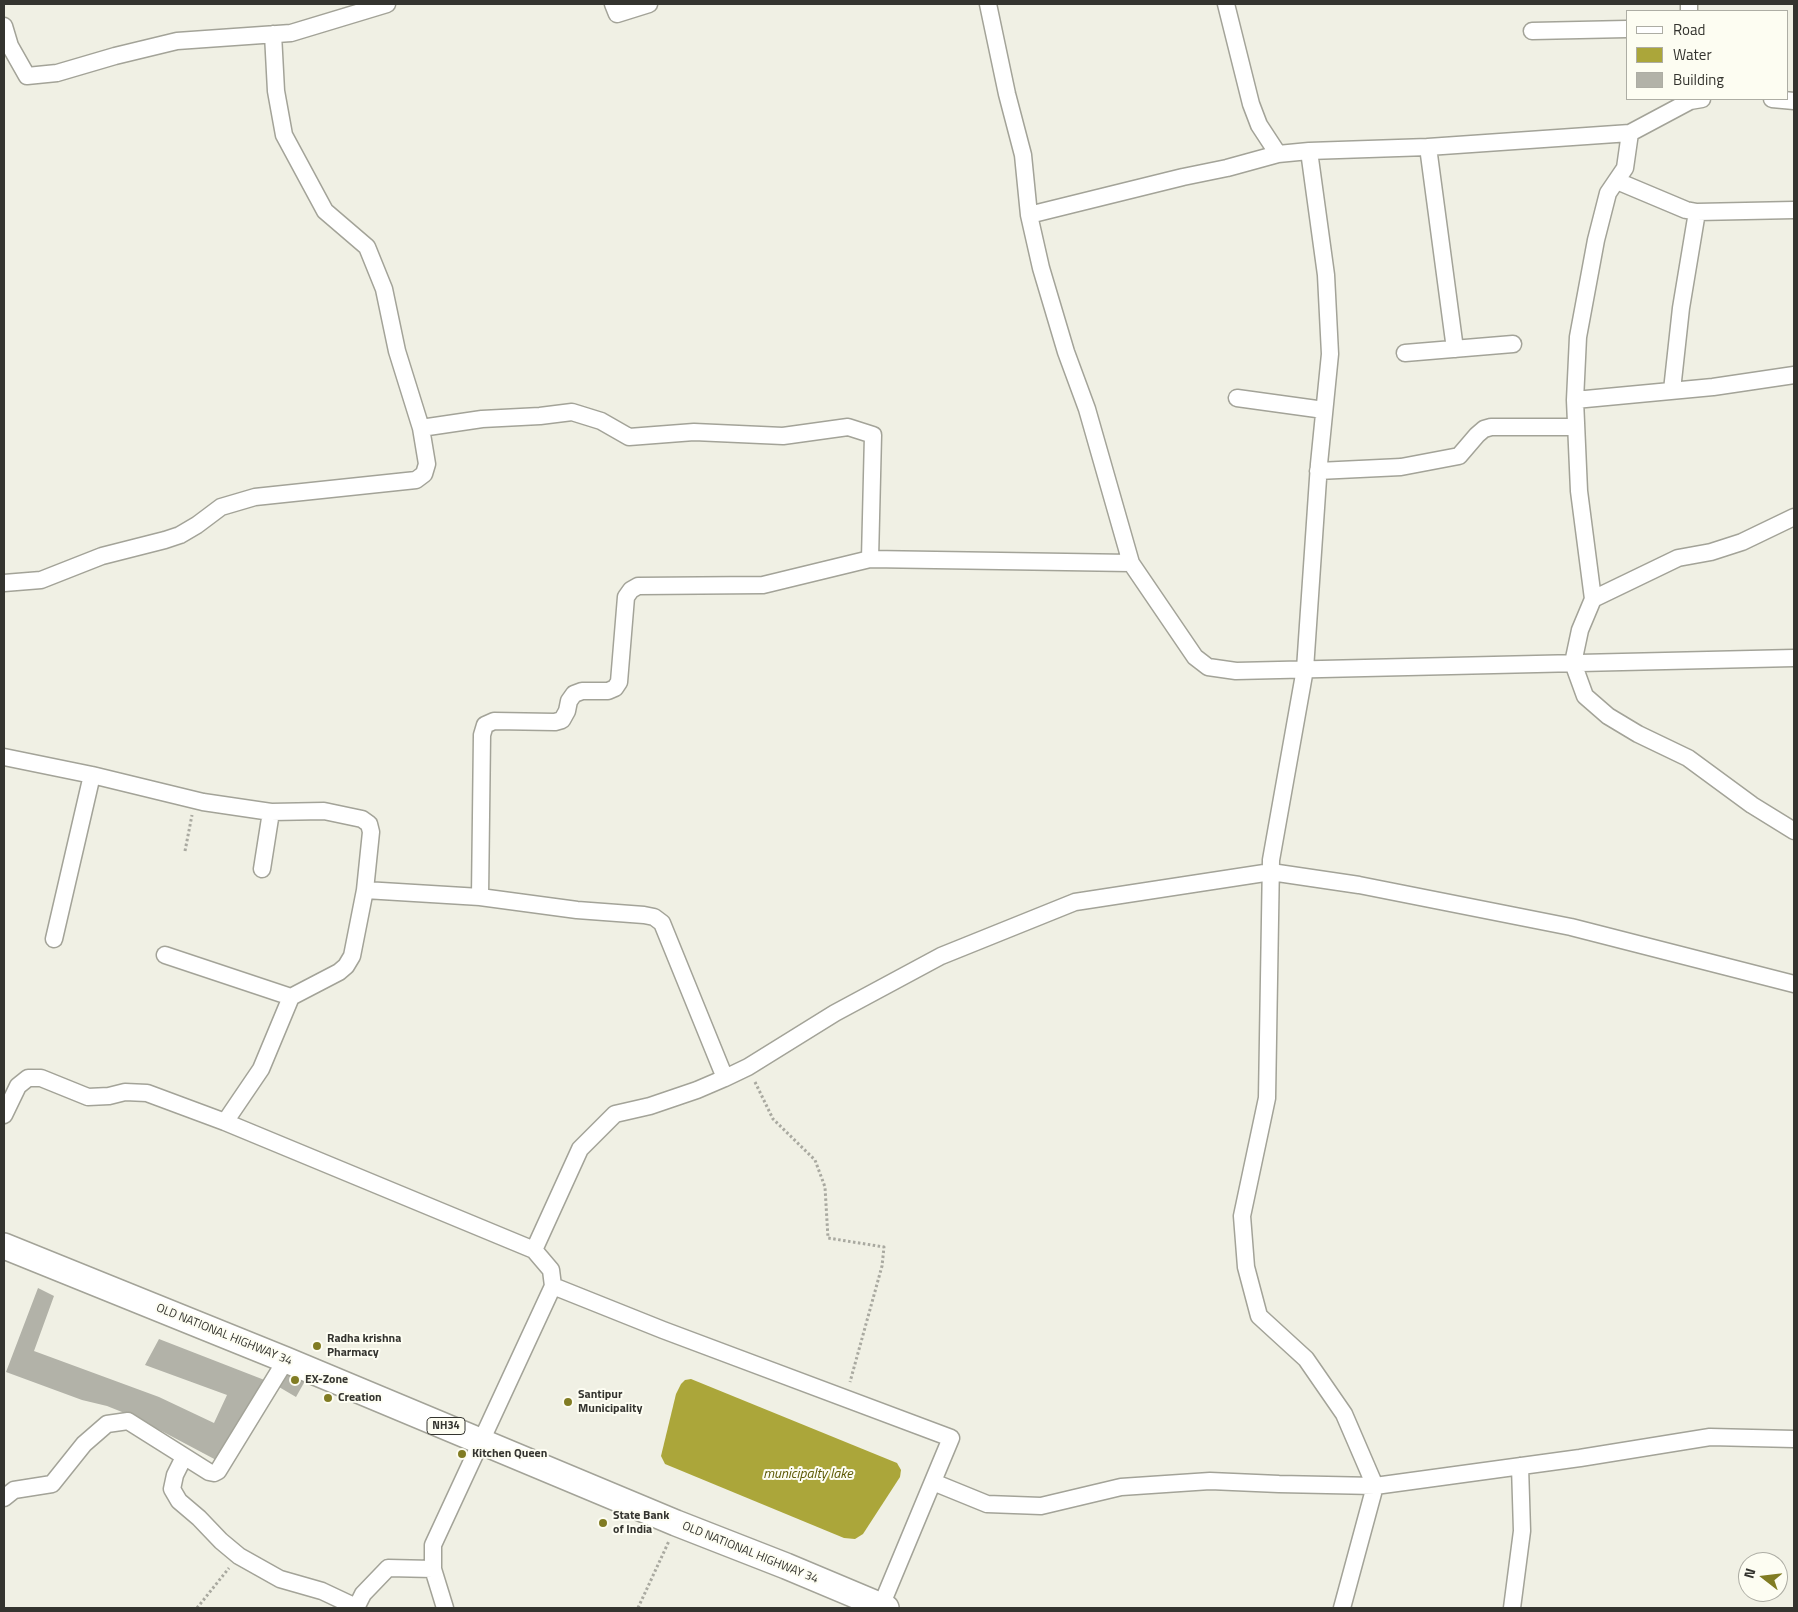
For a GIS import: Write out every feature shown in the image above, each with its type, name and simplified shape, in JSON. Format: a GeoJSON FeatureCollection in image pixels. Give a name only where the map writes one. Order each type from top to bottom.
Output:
{"type":"FeatureCollection","features":[{"type":"Feature","properties":{"kind":"main road","name":"OLD NATIONAL HIGHWAY 34"},"geometry":{"type":"LineString","coordinates":[[4,1246],[286,1360],[676,1524],[786,1566],[884,1607]]}},
{"type":"Feature","properties":{"kind":"street"},"geometry":{"type":"LineString","coordinates":[[4,26],[10,46],[27,76],[57,74],[115,56],[177,41],[291,33],[387,4]]}},
{"type":"Feature","properties":{"kind":"street"},"geometry":{"type":"LineString","coordinates":[[613,4],[617,14],[649,4]]}},
{"type":"Feature","properties":{"kind":"street"},"geometry":{"type":"LineString","coordinates":[[988,4],[1007,94],[1023,155],[1029,215],[1041,268],[1066,352],[1087,410],[1131,563],[1195,657],[1208,667],[1236,671],[1794,658]]}},
{"type":"Feature","properties":{"kind":"street"},"geometry":{"type":"LineString","coordinates":[[1226,4],[1250,104],[1259,126],[1278,154]]}},
{"type":"Feature","properties":{"kind":"street"},"geometry":{"type":"LineString","coordinates":[[1532,31],[1626,29]]}},
{"type":"Feature","properties":{"kind":"street"},"geometry":{"type":"LineString","coordinates":[[4,583],[41,580],[102,556],[180,535],[221,508],[254,497],[416,480],[424,474],[427,464],[421,428],[397,350],[384,289],[367,246],[325,211],[284,135],[276,91],[273,34]]}},
{"type":"Feature","properties":{"kind":"street"},"geometry":{"type":"LineString","coordinates":[[1029,215],[1278,154],[1309,151],[1428,147],[1630,133],[1694,100]]}},
{"type":"Feature","properties":{"kind":"street"},"geometry":{"type":"LineString","coordinates":[[1630,133],[1625,168],[1608,193],[1590,272],[1578,337],[1575,400],[1579,491],[1593,600],[1580,630],[1573,663],[1585,696],[1608,716],[1638,734],[1688,758],[1752,805],[1794,831]]}},
{"type":"Feature","properties":{"kind":"street"},"geometry":{"type":"LineString","coordinates":[[1428,147],[1455,349]]}},
{"type":"Feature","properties":{"kind":"street"},"geometry":{"type":"LineString","coordinates":[[1309,151],[1327,289],[1330,354],[1318,471],[1305,669],[1271,860],[1267,1098],[1242,1216],[1246,1267],[1259,1316],[1306,1359],[1344,1414],[1375,1486],[1342,1608]]}},
{"type":"Feature","properties":{"kind":"street"},"geometry":{"type":"LineString","coordinates":[[1617,181],[1686,210],[1697,212],[1794,210]]}},
{"type":"Feature","properties":{"kind":"street"},"geometry":{"type":"LineString","coordinates":[[1672,390],[1681,308],[1697,212]]}},
{"type":"Feature","properties":{"kind":"street"},"geometry":{"type":"LineString","coordinates":[[1405,353],[1513,344]]}},
{"type":"Feature","properties":{"kind":"street"},"geometry":{"type":"LineString","coordinates":[[1575,400],[1713,387],[1794,376]]}},
{"type":"Feature","properties":{"kind":"street"},"geometry":{"type":"LineString","coordinates":[[1237,398],[1324,410]]}},
{"type":"Feature","properties":{"kind":"street"},"geometry":{"type":"LineString","coordinates":[[421,428],[482,418],[540,416],[572,412],[601,421],[629,437],[694,432],[783,436],[848,427],[873,435],[870,559]]}},
{"type":"Feature","properties":{"kind":"street"},"geometry":{"type":"LineString","coordinates":[[1318,471],[1401,467],[1459,456],[1477,434],[1491,427],[1576,427]]}},
{"type":"Feature","properties":{"kind":"street"},"geometry":{"type":"LineString","coordinates":[[1593,600],[1678,558],[1711,552],[1742,542],[1794,517]]}},
{"type":"Feature","properties":{"kind":"street"},"geometry":{"type":"LineString","coordinates":[[480,897],[482,734],[486,726],[494,721],[555,722],[562,720],[567,711],[569,701],[574,694],[582,691],[608,691],[615,688],[619,682],[626,597],[631,590],[638,586],[763,585],[870,559],[1131,563]]}},
{"type":"Feature","properties":{"kind":"street"},"geometry":{"type":"LineString","coordinates":[[4,757],[92,775],[195,800],[271,812],[324,811],[362,818],[369,824],[371,832],[365,890],[352,956],[346,966],[339,972],[291,997],[261,1069],[225,1122]]}},
{"type":"Feature","properties":{"kind":"street"},"geometry":{"type":"LineString","coordinates":[[54,938],[92,775]]}},
{"type":"Feature","properties":{"kind":"street"},"geometry":{"type":"LineString","coordinates":[[262,870],[271,812]]}},
{"type":"Feature","properties":{"kind":"street"},"geometry":{"type":"LineString","coordinates":[[534,1250],[580,1149],[615,1114],[669,1100],[725,1078],[748,1067],[835,1012],[941,956],[1075,902],[1271,872],[1359,885],[1570,926],[1794,984]]}},
{"type":"Feature","properties":{"kind":"street"},"geometry":{"type":"LineString","coordinates":[[365,890],[480,897],[577,910],[654,917],[662,923],[725,1078]]}},
{"type":"Feature","properties":{"kind":"street"},"geometry":{"type":"LineString","coordinates":[[165,955],[291,997]]}},
{"type":"Feature","properties":{"kind":"street"},"geometry":{"type":"LineString","coordinates":[[4,1115],[18,1086],[28,1078],[41,1078],[88,1097],[109,1096],[125,1092],[147,1093],[225,1122],[534,1250],[550,1270],[554,1286],[433,1544],[433,1569],[445,1608]]}},
{"type":"Feature","properties":{"kind":"street"},"geometry":{"type":"LineString","coordinates":[[554,1286],[664,1330],[951,1438],[884,1607]]}},
{"type":"Feature","properties":{"kind":"street"},"geometry":{"type":"LineString","coordinates":[[4,1498],[14,1490],[52,1484],[84,1444],[107,1424],[128,1421],[184,1457],[214,1473],[218,1471],[286,1360]]}},
{"type":"Feature","properties":{"kind":"street"},"geometry":{"type":"LineString","coordinates":[[933,1482],[987,1504],[1042,1506],[1121,1487],[1210,1481],[1375,1486],[1710,1437],[1794,1439]]}},
{"type":"Feature","properties":{"kind":"street"},"geometry":{"type":"LineString","coordinates":[[184,1457],[174,1475],[172,1489],[179,1501],[238,1556],[280,1579],[322,1590],[356,1608],[363,1594],[388,1568],[433,1569]]}},
{"type":"Feature","properties":{"kind":"street"},"geometry":{"type":"LineString","coordinates":[[1512,1608],[1522,1531],[1520,1466]]}},
{"type":"Feature","properties":{"kind":"path"},"geometry":{"type":"LineString","coordinates":[[185,851],[195,800]]}},
{"type":"Feature","properties":{"kind":"path"},"geometry":{"type":"LineString","coordinates":[[748,1067],[773,1119],[815,1160],[825,1187],[828,1238],[884,1247],[882,1266],[845,1397]]}},
{"type":"Feature","properties":{"kind":"path"},"geometry":{"type":"LineString","coordinates":[[638,1608],[676,1524]]}},
{"type":"Feature","properties":{"kind":"path"},"geometry":{"type":"LineString","coordinates":[[197,1608],[238,1556]]}},
{"type":"Feature","properties":{"kind":"water","name":"municipalty lake"},"geometry":{"type":"Polygon","coordinates":[[[691,1379],[897,1463],[901,1470],[900,1477],[863,1534],[855,1539],[844,1538],[665,1464],[661,1456],[676,1394],[685,1380],[691,1379]]]}},
{"type":"Feature","properties":{"kind":"building"},"geometry":{"type":"Polygon","coordinates":[[[38,1288],[54,1296],[34,1351],[159,1397],[214,1423],[227,1395],[145,1365],[159,1339],[267,1381],[218,1461],[137,1418],[6,1372],[38,1288]]]}},
{"type":"Feature","properties":{"kind":"building"},"geometry":{"type":"Polygon","coordinates":[[[288,1369],[305,1381],[296,1397],[279,1387],[288,1369]]]}},
{"type":"Feature","properties":{"kind":"place","name":"Radha krishna Pharmacy"},"geometry":{"type":"Point","coordinates":[317,1346]}},
{"type":"Feature","properties":{"kind":"place","name":"EX-Zone"},"geometry":{"type":"Point","coordinates":[295,1380]}},
{"type":"Feature","properties":{"kind":"place","name":"Creation"},"geometry":{"type":"Point","coordinates":[328,1398]}},
{"type":"Feature","properties":{"kind":"place","name":"Santipur Municipality"},"geometry":{"type":"Point","coordinates":[568,1402]}},
{"type":"Feature","properties":{"kind":"place","name":"Kitchen Queen"},"geometry":{"type":"Point","coordinates":[462,1454]}},
{"type":"Feature","properties":{"kind":"place","name":"State Bank of India"},"geometry":{"type":"Point","coordinates":[603,1523]}}]}
